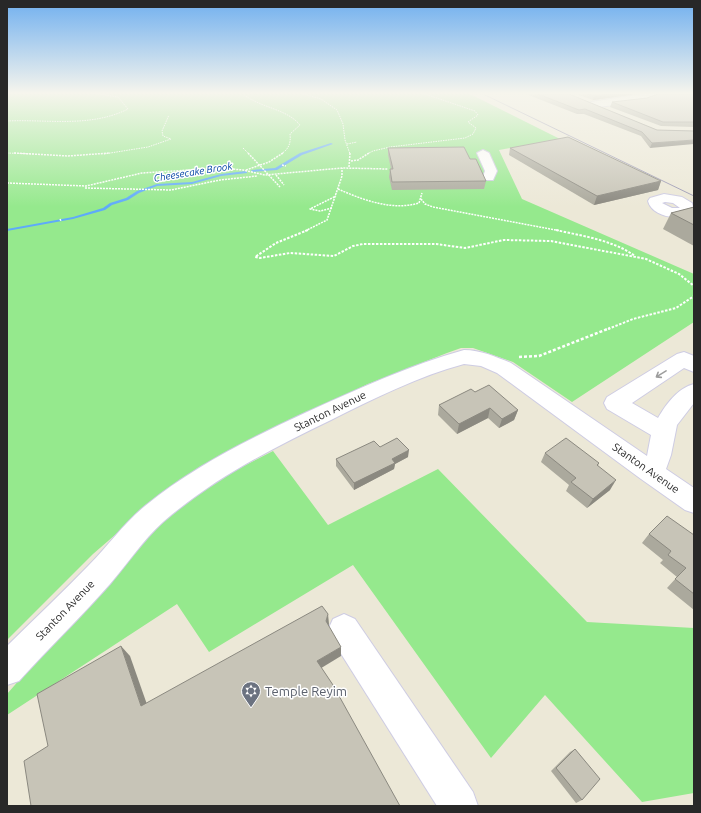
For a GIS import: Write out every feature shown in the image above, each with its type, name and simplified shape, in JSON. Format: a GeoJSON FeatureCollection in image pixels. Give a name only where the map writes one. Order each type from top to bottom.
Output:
{"type":"FeatureCollection","features":[{"type":"Feature","properties":{"kind":"street"},"geometry":{"type":"LineString","coordinates":[[483,153],[491,172],[489,177]]}},
{"type":"Feature","properties":{"kind":"street"},"geometry":{"type":"LineString","coordinates":[[644,193],[658,200],[655,203],[657,206],[672,212],[687,210],[689,206]]}},
{"type":"Feature","properties":{"kind":"street","name":"Stanton Avenue"},"geometry":{"type":"LineString","coordinates":[[7,669],[100,574],[141,527],[188,487],[239,456],[348,402],[446,362],[464,357],[473,357],[499,366],[694,502]]}},
{"type":"Feature","properties":{"kind":"street"},"geometry":{"type":"LineString","coordinates":[[664,432],[616,403],[684,359],[694,365]]}},
{"type":"Feature","properties":{"kind":"street"},"geometry":{"type":"LineString","coordinates":[[650,472],[659,459],[666,424],[679,404],[694,391]]}},
{"type":"Feature","properties":{"kind":"street"},"geometry":{"type":"LineString","coordinates":[[344,630],[459,806]]}},
{"type":"Feature","properties":{"kind":"path"},"geometry":{"type":"LineString","coordinates":[[7,153],[95,156],[152,146],[171,139],[163,136],[162,131]]}},
{"type":"Feature","properties":{"kind":"path"},"geometry":{"type":"LineString","coordinates":[[246,170],[269,162],[289,148],[292,140],[290,134],[293,131]]}},
{"type":"Feature","properties":{"kind":"path"},"geometry":{"type":"LineString","coordinates":[[344,131],[351,161],[349,168]]}},
{"type":"Feature","properties":{"kind":"path"},"geometry":{"type":"LineString","coordinates":[[351,161],[358,160],[375,150],[456,140],[467,137],[475,131]]}},
{"type":"Feature","properties":{"kind":"path"},"geometry":{"type":"LineString","coordinates":[[347,144],[357,142]]}},
{"type":"Feature","properties":{"kind":"path"},"geometry":{"type":"LineString","coordinates":[[243,148],[280,187]]}},
{"type":"Feature","properties":{"kind":"path"},"geometry":{"type":"LineString","coordinates":[[282,165],[286,166]]}},
{"type":"Feature","properties":{"kind":"path"},"geometry":{"type":"LineString","coordinates":[[77,187],[98,184],[142,173],[221,168],[246,170],[260,175]]}},
{"type":"Feature","properties":{"kind":"path"},"geometry":{"type":"LineString","coordinates":[[342,168],[342,176],[327,220],[322,224],[290,236],[255,257],[260,258],[290,253],[334,256],[353,246],[363,244],[436,244],[465,248],[499,240],[514,239],[551,241],[635,256],[651,261],[668,269],[694,286]]}},
{"type":"Feature","properties":{"kind":"path"},"geometry":{"type":"LineString","coordinates":[[7,183],[139,190],[171,190],[214,181],[260,175],[342,168],[388,169]]}},
{"type":"Feature","properties":{"kind":"path"},"geometry":{"type":"LineString","coordinates":[[275,174],[284,185]]}},
{"type":"Feature","properties":{"kind":"path"},"geometry":{"type":"LineString","coordinates":[[338,189],[390,205],[409,206],[419,203],[422,193]]}},
{"type":"Feature","properties":{"kind":"path"},"geometry":{"type":"LineString","coordinates":[[332,208],[320,211],[310,209],[336,196]]}},
{"type":"Feature","properties":{"kind":"path"},"geometry":{"type":"LineString","coordinates":[[421,199],[425,204],[433,207],[515,221],[612,244],[630,251],[635,256]]}},
{"type":"Feature","properties":{"kind":"path"},"geometry":{"type":"LineString","coordinates":[[514,357],[539,356],[649,313],[682,306],[694,296]]}},
{"type":"Feature","properties":{"kind":"green space"},"geometry":{"type":"Polygon","coordinates":[[[7,131],[544,131],[560,139],[499,150],[522,199],[694,274],[694,322],[572,402],[513,362],[473,348],[461,348],[368,384],[301,416],[130,522],[93,554],[7,640],[7,131]]]}},
{"type":"Feature","properties":{"kind":"green space"},"geometry":{"type":"Polygon","coordinates":[[[273,451],[328,525],[438,469],[587,622],[694,628],[694,793],[642,802],[545,695],[491,758],[353,565],[209,652],[177,604],[7,715],[7,694],[106,581],[162,521],[197,490],[273,451]]]}},
{"type":"Feature","properties":{"kind":"building"},"geometry":{"type":"Polygon","coordinates":[[[639,131],[694,131],[694,140],[652,143],[639,131]]]}},
{"type":"Feature","properties":{"kind":"building"},"geometry":{"type":"Polygon","coordinates":[[[568,137],[661,181],[597,196],[510,148],[568,137]]]}},
{"type":"Feature","properties":{"kind":"building"},"geometry":{"type":"Polygon","coordinates":[[[464,147],[470,159],[476,159],[486,181],[392,182],[390,169],[393,169],[388,148],[464,147]]]}},
{"type":"Feature","properties":{"kind":"building"},"geometry":{"type":"Polygon","coordinates":[[[694,207],[694,225],[671,213],[694,207]]]}},
{"type":"Feature","properties":{"kind":"building"},"geometry":{"type":"Polygon","coordinates":[[[489,385],[518,410],[502,419],[490,408],[459,424],[439,405],[471,389],[475,392],[489,385]]]}},
{"type":"Feature","properties":{"kind":"building"},"geometry":{"type":"Polygon","coordinates":[[[397,438],[409,450],[392,459],[395,463],[354,483],[336,459],[374,441],[380,447],[397,438]]]}},
{"type":"Feature","properties":{"kind":"building"},"geometry":{"type":"Polygon","coordinates":[[[566,438],[599,463],[597,465],[616,480],[593,499],[571,482],[576,478],[545,453],[566,438]]]}},
{"type":"Feature","properties":{"kind":"building"},"geometry":{"type":"Polygon","coordinates":[[[667,516],[694,535],[694,594],[675,579],[686,568],[668,555],[671,551],[649,534],[667,516]]]}},
{"type":"Feature","properties":{"kind":"building","name":"Temple Reyim"},"geometry":{"type":"Polygon","coordinates":[[[322,606],[328,614],[326,621],[341,647],[317,661],[333,685],[400,806],[31,806],[24,761],[48,746],[37,694],[121,646],[141,706],[322,606]]]}},
{"type":"Feature","properties":{"kind":"building"},"geometry":{"type":"Polygon","coordinates":[[[575,749],[600,779],[582,800],[556,768],[575,749]]]}},
{"type":"Feature","properties":{"kind":"waterway","name":"Cheesecake Brook"},"geometry":{"type":"LineString","coordinates":[[252,171],[276,169],[301,154],[332,144]]}},
{"type":"Feature","properties":{"kind":"waterway","name":"Cheesecake Brook"},"geometry":{"type":"LineString","coordinates":[[7,230],[73,218],[104,209],[111,204],[127,199],[138,192],[157,185],[192,183],[221,175],[246,172]]}},
{"type":"Feature","properties":{"kind":"tram line"},"geometry":{"type":"LineString","coordinates":[[559,131],[694,196]]}},
{"type":"Feature","properties":{"kind":"place","name":"Temple Reyim"},"geometry":{"type":"Point","coordinates":[251,708]}}]}
